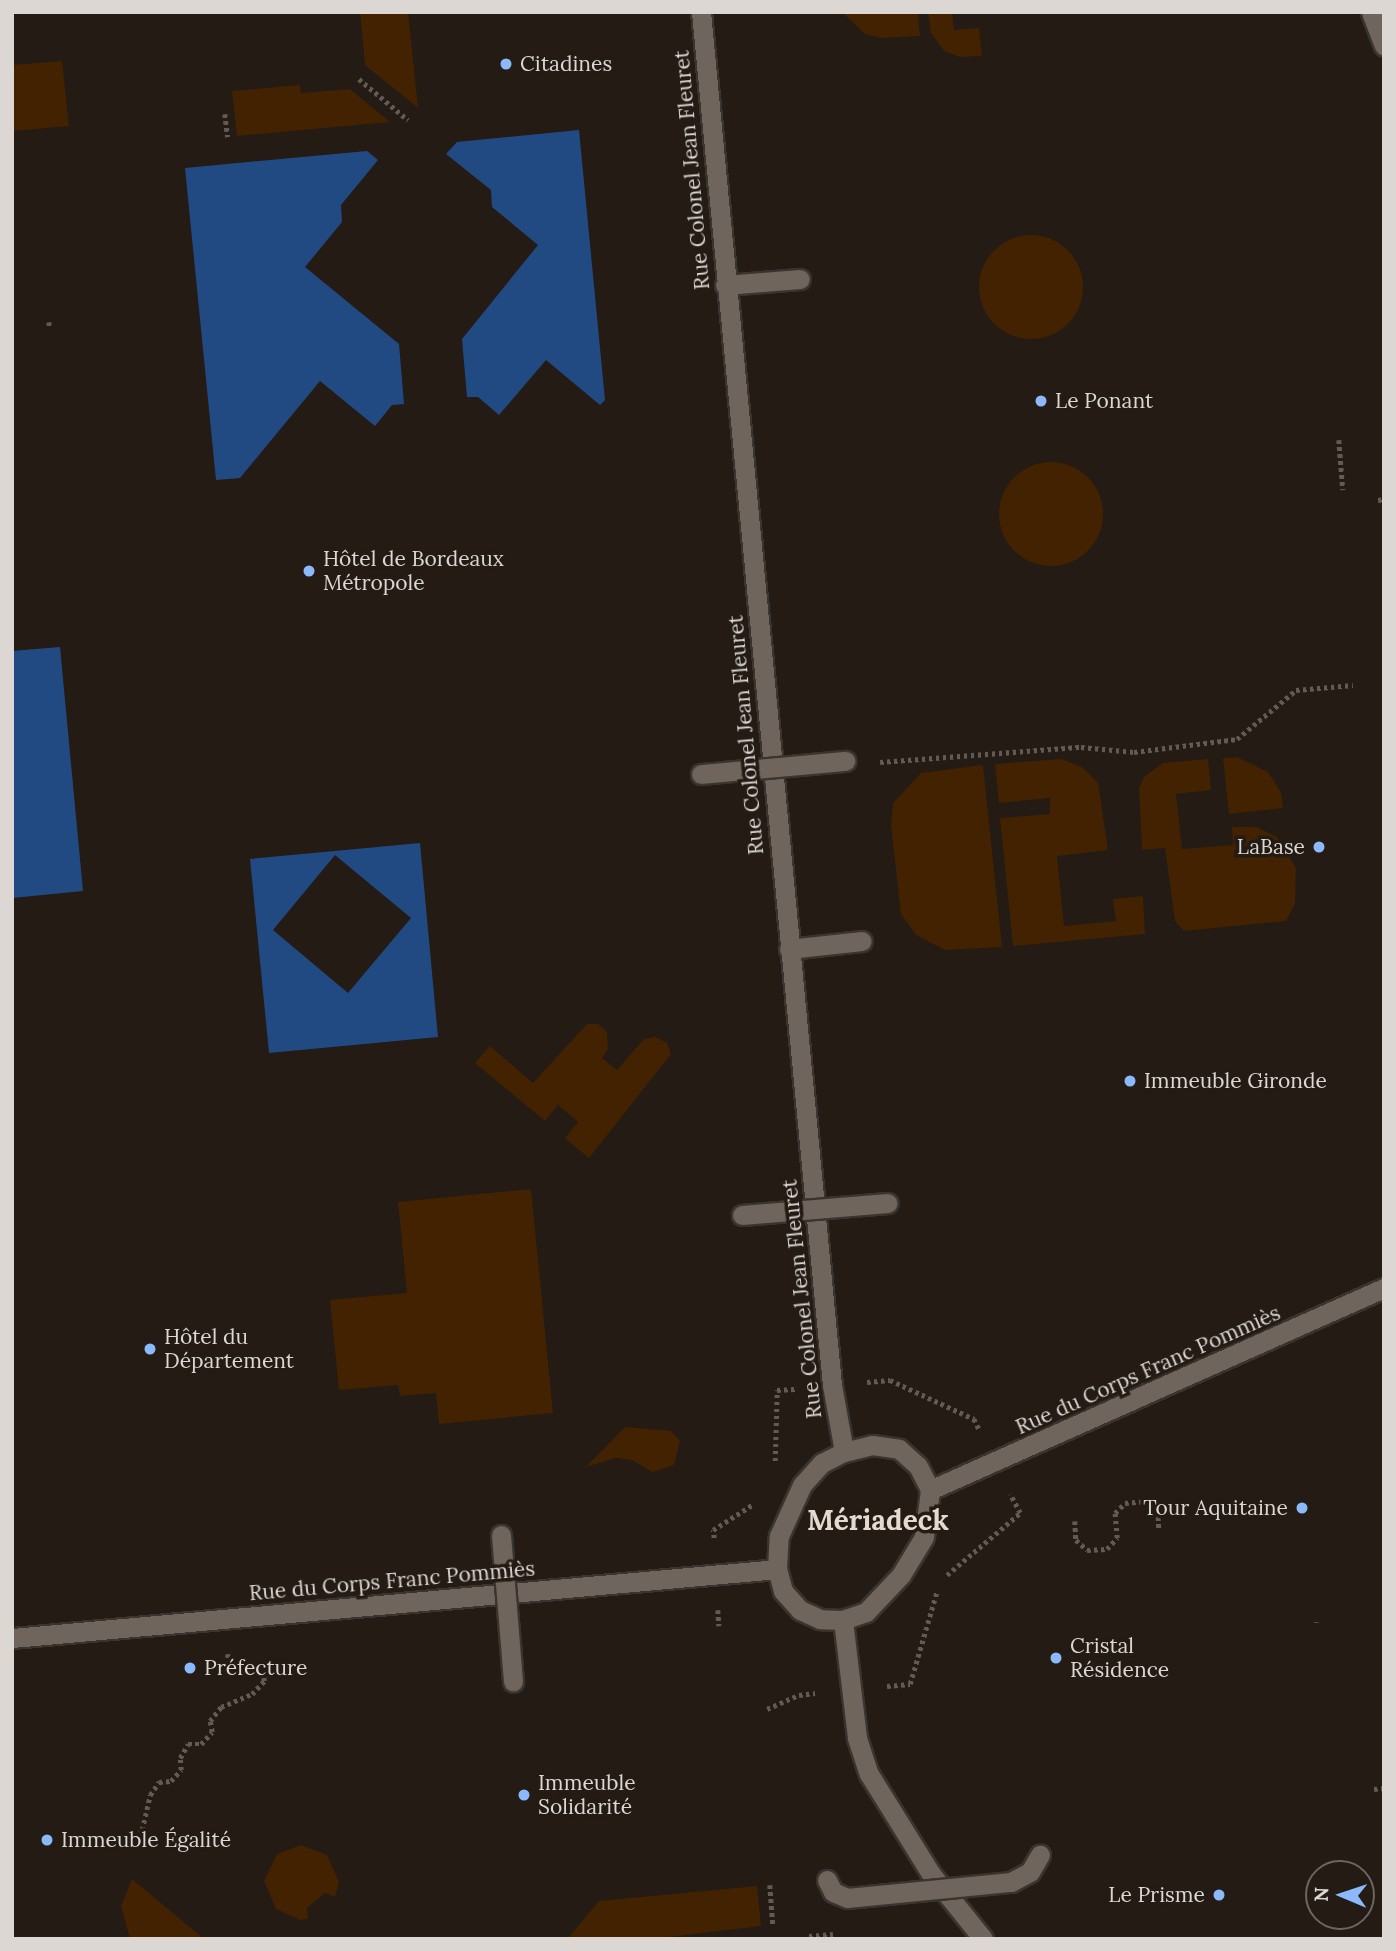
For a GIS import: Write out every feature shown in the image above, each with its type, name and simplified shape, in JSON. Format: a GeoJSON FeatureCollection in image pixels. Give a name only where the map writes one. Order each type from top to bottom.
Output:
{"type":"FeatureCollection","features":[{"type":"Feature","properties":{"kind":"street","name":"Rue Colonel Jean Fleuret"},"geometry":{"type":"LineString","coordinates":[[701,12],[832,1385],[844,1452]]}},
{"type":"Feature","properties":{"kind":"street"},"geometry":{"type":"LineString","coordinates":[[1371,12],[1384,46]]}},
{"type":"Feature","properties":{"kind":"street"},"geometry":{"type":"LineString","coordinates":[[725,285],[800,279]]}},
{"type":"Feature","properties":{"kind":"street"},"geometry":{"type":"LineString","coordinates":[[701,774],[845,761]]}},
{"type":"Feature","properties":{"kind":"street"},"geometry":{"type":"LineString","coordinates":[[789,949],[862,941]]}},
{"type":"Feature","properties":{"kind":"street"},"geometry":{"type":"LineString","coordinates":[[742,1215],[888,1203]]}},
{"type":"Feature","properties":{"kind":"street","name":"Rue du Corps Franc Pommiès"},"geometry":{"type":"LineString","coordinates":[[930,1490],[995,1465],[1383,1289]]}},
{"type":"Feature","properties":{"kind":"street"},"geometry":{"type":"LineString","coordinates":[[872,1446],[899,1449],[918,1466],[930,1490],[924,1538],[901,1575],[866,1612],[843,1620],[820,1619],[800,1610],[783,1591],[777,1569],[779,1536],[790,1507],[821,1463],[844,1452],[872,1446]]}},
{"type":"Feature","properties":{"kind":"street"},"geometry":{"type":"LineString","coordinates":[[502,1535],[513,1682]]}},
{"type":"Feature","properties":{"kind":"street","name":"Rue du Corps Franc Pommiès"},"geometry":{"type":"LineString","coordinates":[[12,1638],[777,1569]]}},
{"type":"Feature","properties":{"kind":"street"},"geometry":{"type":"LineString","coordinates":[[843,1620],[857,1738],[869,1774],[932,1874],[983,1939]]}},
{"type":"Feature","properties":{"kind":"street"},"geometry":{"type":"LineString","coordinates":[[827,1880],[833,1892],[847,1898],[1011,1882],[1030,1872],[1040,1855]]}},
{"type":"Feature","properties":{"kind":"path"},"geometry":{"type":"LineString","coordinates":[[359,79],[408,120]]}},
{"type":"Feature","properties":{"kind":"path"},"geometry":{"type":"LineString","coordinates":[[225,114],[228,137]]}},
{"type":"Feature","properties":{"kind":"path"},"geometry":{"type":"LineString","coordinates":[[49,322],[50,328]]}},
{"type":"Feature","properties":{"kind":"path"},"geometry":{"type":"LineString","coordinates":[[1339,440],[1343,489]]}},
{"type":"Feature","properties":{"kind":"path"},"geometry":{"type":"LineString","coordinates":[[845,761],[906,762],[1081,747],[1135,752],[1237,739],[1296,690],[1353,685]]}},
{"type":"Feature","properties":{"kind":"path"},"geometry":{"type":"LineString","coordinates":[[767,1709],[799,1695],[910,1684],[940,1580],[1020,1513],[974,1419],[890,1380],[777,1390],[774,1464]]}},
{"type":"Feature","properties":{"kind":"path"},"geometry":{"type":"LineString","coordinates":[[719,1626],[713,1530],[760,1498]]}},
{"type":"Feature","properties":{"kind":"path"},"geometry":{"type":"LineString","coordinates":[[1075,1521],[1076,1540],[1087,1550],[1107,1549],[1117,1538],[1115,1513],[1125,1503],[1147,1501],[1157,1510],[1158,1530]]}},
{"type":"Feature","properties":{"kind":"path"},"geometry":{"type":"LineString","coordinates":[[130,1843],[142,1830],[155,1788],[181,1770],[180,1758],[188,1744],[201,1744],[212,1732],[210,1721],[221,1707],[251,1694],[264,1681],[262,1665]]}},
{"type":"Feature","properties":{"kind":"path"},"geometry":{"type":"LineString","coordinates":[[1374,1789],[1384,1788]]}},
{"type":"Feature","properties":{"kind":"path"},"geometry":{"type":"LineString","coordinates":[[770,1885],[774,1926]]}},
{"type":"Feature","properties":{"kind":"shaded area"},"geometry":{"type":"Polygon","coordinates":[[[360,12],[408,12],[418,108],[365,65],[360,12]]]}},
{"type":"Feature","properties":{"kind":"shaded area"},"geometry":{"type":"Polygon","coordinates":[[[842,12],[918,12],[920,36],[881,38],[865,34],[842,12]]]}},
{"type":"Feature","properties":{"kind":"shaded area"},"geometry":{"type":"Polygon","coordinates":[[[928,12],[952,12],[954,30],[979,28],[982,56],[960,57],[944,51],[931,33],[928,12]]]}},
{"type":"Feature","properties":{"kind":"shaded area"},"geometry":{"type":"Polygon","coordinates":[[[62,61],[69,126],[12,131],[12,65],[62,61]]]}},
{"type":"Feature","properties":{"kind":"shaded area"},"geometry":{"type":"Polygon","coordinates":[[[300,85],[301,93],[350,89],[390,122],[237,136],[232,91],[300,85]]]}},
{"type":"Feature","properties":{"kind":"shaded area"},"geometry":{"type":"Polygon","coordinates":[[[1031,235],[1051,239],[1068,250],[1079,267],[1083,287],[1079,307],[1068,324],[1051,335],[1031,339],[1011,335],[994,324],[983,307],[979,287],[983,267],[994,250],[1011,239],[1031,235]]]}},
{"type":"Feature","properties":{"kind":"shaded area"},"geometry":{"type":"Polygon","coordinates":[[[1051,462],[1071,466],[1088,477],[1099,494],[1103,514],[1099,534],[1088,551],[1071,562],[1051,566],[1031,562],[1014,551],[1003,534],[999,514],[1003,494],[1014,477],[1031,466],[1051,462]]]}},
{"type":"Feature","properties":{"kind":"shaded area"},"geometry":{"type":"Polygon","coordinates":[[[1237,757],[1268,772],[1281,792],[1283,808],[1229,814],[1223,758],[1237,757]]]}},
{"type":"Feature","properties":{"kind":"shaded area"},"geometry":{"type":"Polygon","coordinates":[[[1061,759],[1082,767],[1098,783],[1108,850],[1057,856],[1064,926],[1116,921],[1113,899],[1143,896],[1145,934],[1013,946],[1000,818],[1050,814],[1050,798],[999,803],[995,764],[1061,759]]]}},
{"type":"Feature","properties":{"kind":"shaded area"},"geometry":{"type":"Polygon","coordinates":[[[1208,759],[1211,790],[1176,794],[1182,849],[1233,845],[1232,827],[1256,827],[1277,837],[1296,868],[1295,904],[1286,921],[1184,931],[1175,921],[1165,848],[1142,850],[1139,788],[1144,777],[1163,763],[1208,759]]]}},
{"type":"Feature","properties":{"kind":"shaded area"},"geometry":{"type":"Polygon","coordinates":[[[983,765],[1002,947],[945,950],[916,935],[901,914],[891,825],[893,803],[921,773],[983,765]]]}},
{"type":"Feature","properties":{"kind":"shaded area"},"geometry":{"type":"Polygon","coordinates":[[[587,1024],[598,1024],[607,1032],[608,1049],[602,1058],[617,1070],[644,1039],[655,1037],[667,1043],[671,1054],[589,1158],[565,1138],[578,1122],[558,1105],[545,1121],[475,1063],[490,1046],[533,1083],[587,1024]]]}},
{"type":"Feature","properties":{"kind":"shaded area"},"geometry":{"type":"Polygon","coordinates":[[[531,1189],[553,1413],[439,1424],[436,1393],[400,1396],[398,1385],[339,1390],[330,1300],[407,1293],[398,1202],[531,1189]]]}},
{"type":"Feature","properties":{"kind":"shaded area"},"geometry":{"type":"Polygon","coordinates":[[[625,1427],[671,1431],[680,1441],[674,1465],[652,1472],[632,1460],[615,1458],[586,1467],[625,1427]]]}},
{"type":"Feature","properties":{"kind":"shaded area"},"geometry":{"type":"Polygon","coordinates":[[[301,1845],[327,1855],[339,1882],[335,1897],[325,1893],[307,1908],[308,1919],[300,1920],[276,1909],[264,1881],[277,1854],[301,1845]]]}},
{"type":"Feature","properties":{"kind":"shaded area"},"geometry":{"type":"Polygon","coordinates":[[[132,1879],[204,1939],[130,1939],[121,1906],[132,1879]]]}},
{"type":"Feature","properties":{"kind":"shaded area"},"geometry":{"type":"Polygon","coordinates":[[[757,1886],[761,1926],[653,1939],[567,1939],[599,1901],[757,1886]]]}},
{"type":"Feature","properties":{"kind":"water"},"geometry":{"type":"Polygon","coordinates":[[[579,130],[605,400],[600,405],[546,360],[499,415],[478,397],[467,397],[462,339],[538,245],[492,207],[491,190],[446,154],[457,142],[579,130]]]}},
{"type":"Feature","properties":{"kind":"water"},"geometry":{"type":"Polygon","coordinates":[[[367,151],[378,160],[341,205],[342,222],[305,267],[399,344],[404,404],[392,405],[375,426],[320,381],[240,478],[216,480],[185,168],[367,151]]]}},
{"type":"Feature","properties":{"kind":"water"},"geometry":{"type":"Polygon","coordinates":[[[60,647],[83,891],[12,898],[12,651],[60,647]]]}},
{"type":"Feature","properties":{"kind":"water"},"geometry":{"type":"Polygon","coordinates":[[[420,843],[438,1037],[269,1053],[250,859],[420,843]],[[335,855],[273,930],[348,993],[411,918],[335,855]]]}},
{"type":"Feature","properties":{"kind":"place","name":"Citadines"},"geometry":{"type":"Point","coordinates":[506,64]}},
{"type":"Feature","properties":{"kind":"place","name":"Le Ponant"},"geometry":{"type":"Point","coordinates":[1041,401]}},
{"type":"Feature","properties":{"kind":"place","name":"Hôtel de Bordeaux Métropole"},"geometry":{"type":"Point","coordinates":[309,571]}},
{"type":"Feature","properties":{"kind":"place","name":"LaBase"},"geometry":{"type":"Point","coordinates":[1319,847]}},
{"type":"Feature","properties":{"kind":"place","name":"Immeuble Gironde"},"geometry":{"type":"Point","coordinates":[1130,1081]}},
{"type":"Feature","properties":{"kind":"place","name":"Hôtel du Département"},"geometry":{"type":"Point","coordinates":[150,1349]}},
{"type":"Feature","properties":{"kind":"place","name":"Tour Aquitaine"},"geometry":{"type":"Point","coordinates":[1302,1508]}},
{"type":"Feature","properties":{"kind":"place","name":"Cristal Résidence"},"geometry":{"type":"Point","coordinates":[1056,1658]}},
{"type":"Feature","properties":{"kind":"place","name":"Préfecture"},"geometry":{"type":"Point","coordinates":[190,1668]}},
{"type":"Feature","properties":{"kind":"place","name":"Immeuble Solidarité"},"geometry":{"type":"Point","coordinates":[524,1795]}},
{"type":"Feature","properties":{"kind":"place","name":"Immeuble Égalité"},"geometry":{"type":"Point","coordinates":[47,1840]}},
{"type":"Feature","properties":{"kind":"place","name":"Le Prisme"},"geometry":{"type":"Point","coordinates":[1219,1895]}},
{"type":"Feature","properties":{"kind":"district","name":"Mériadeck"},"geometry":{"type":"Point","coordinates":[878,1520]}}]}
